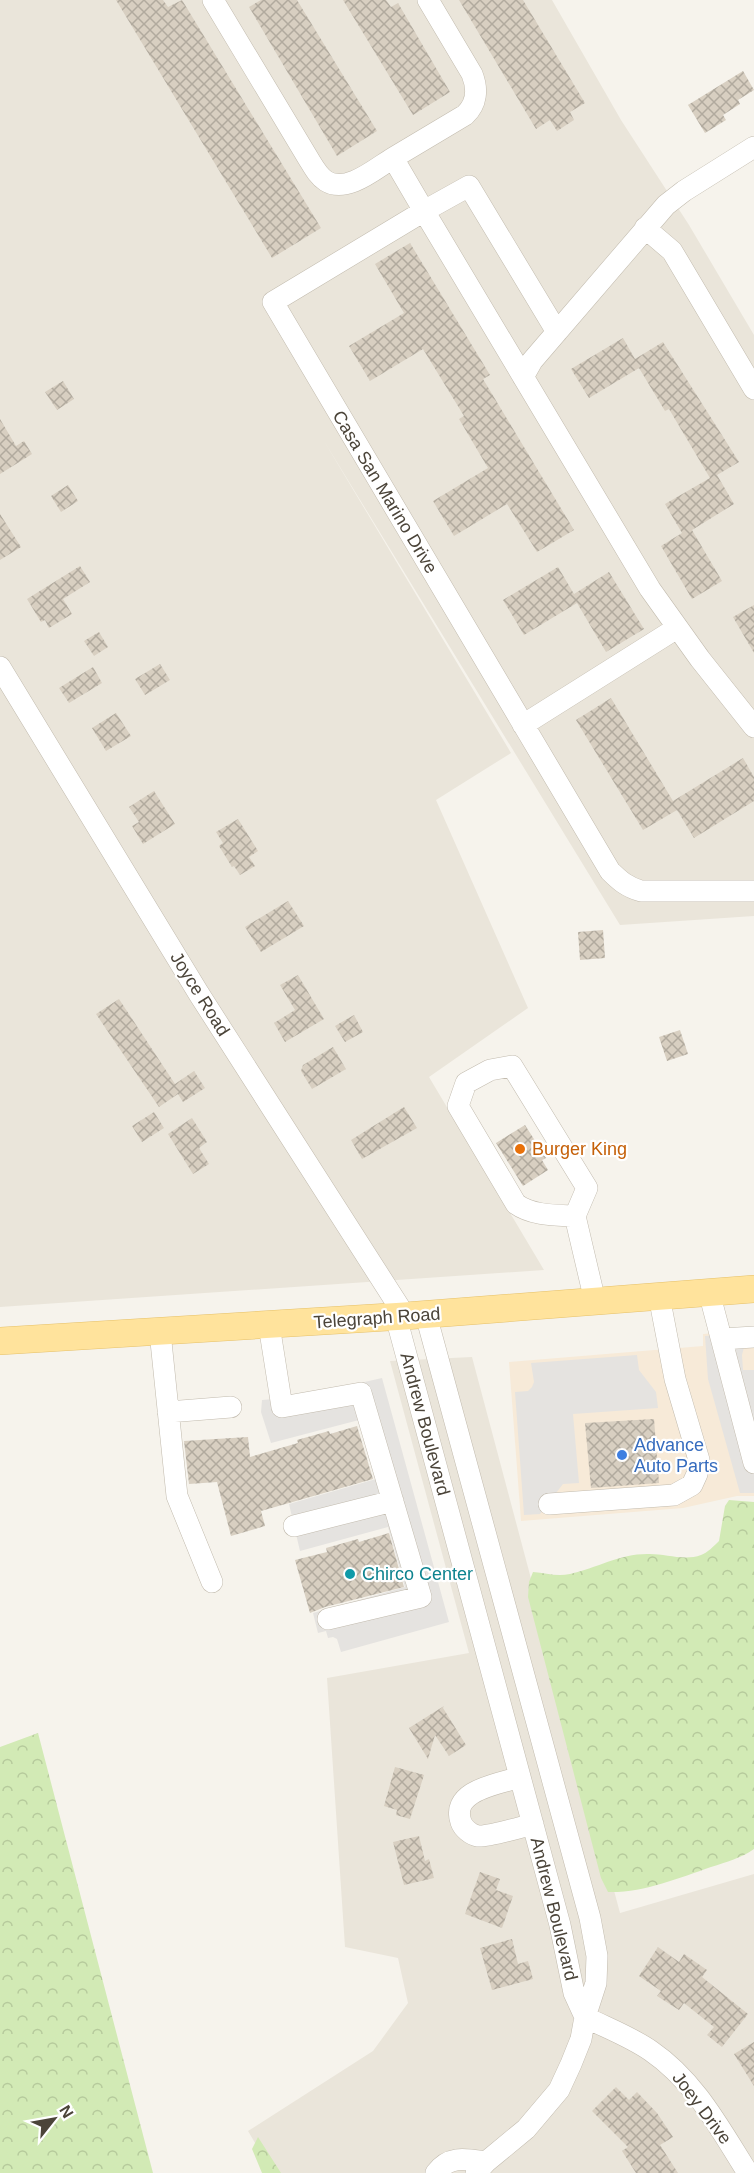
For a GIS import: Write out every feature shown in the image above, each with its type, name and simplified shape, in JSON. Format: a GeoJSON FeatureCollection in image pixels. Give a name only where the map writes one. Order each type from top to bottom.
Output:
{"type":"FeatureCollection","features":[{"type":"Feature","properties":{"kind":"main road","name":"Telegraph Road"},"geometry":{"type":"LineString","coordinates":[[0,1341],[409,1316],[754,1289]]}},
{"type":"Feature","properties":{"kind":"street"},"geometry":{"type":"LineString","coordinates":[[213,0],[308,158],[325,181],[342,185],[393,158],[470,111],[476,94],[476,84],[428,0]]}},
{"type":"Feature","properties":{"kind":"street"},"geometry":{"type":"LineString","coordinates":[[523,377],[532,361],[666,205],[754,147]]}},
{"type":"Feature","properties":{"kind":"street"},"geometry":{"type":"LineString","coordinates":[[393,158],[650,589],[677,628],[754,727]]}},
{"type":"Feature","properties":{"kind":"street"},"geometry":{"type":"LineString","coordinates":[[424,211],[469,186],[557,332]]}},
{"type":"Feature","properties":{"kind":"street","name":"Casa San Marino Drive"},"geometry":{"type":"LineString","coordinates":[[424,211],[273,302],[610,871],[620,881],[641,891],[754,891]]}},
{"type":"Feature","properties":{"kind":"street"},"geometry":{"type":"LineString","coordinates":[[645,228],[672,251],[754,389]]}},
{"type":"Feature","properties":{"kind":"street"},"geometry":{"type":"LineString","coordinates":[[523,725],[677,628]]}},
{"type":"Feature","properties":{"kind":"street","name":"Joyce Road"},"geometry":{"type":"LineString","coordinates":[[0,667],[199,994],[409,1316]]}},
{"type":"Feature","properties":{"kind":"street"},"geometry":{"type":"LineString","coordinates":[[576,1216],[548,1215],[524,1209],[516,1204],[458,1106],[466,1083],[490,1070],[512,1066],[587,1188],[576,1216],[595,1301]]}},
{"type":"Feature","properties":{"kind":"street"},"geometry":{"type":"LineString","coordinates":[[709,1292],[748,1421],[754,1463]]}},
{"type":"Feature","properties":{"kind":"street"},"geometry":{"type":"LineString","coordinates":[[549,1504],[674,1495],[688,1488],[695,1480],[699,1460],[675,1379],[659,1296]]}},
{"type":"Feature","properties":{"kind":"street","name":"Andrew Boulevard"},"geometry":{"type":"LineString","coordinates":[[409,1316],[483,1523],[590,1918],[597,1956],[596,1983],[585,2017],[581,2039],[559,2090],[526,2129],[481,2168]]}},
{"type":"Feature","properties":{"kind":"street","name":"Andrew Boulevard"},"geometry":{"type":"LineString","coordinates":[[409,1316],[453,1530],[560,1925],[573,1993],[585,2017]]}},
{"type":"Feature","properties":{"kind":"street"},"geometry":{"type":"LineString","coordinates":[[269,1325],[282,1407],[361,1392],[421,1597],[328,1619]]}},
{"type":"Feature","properties":{"kind":"street"},"geometry":{"type":"LineString","coordinates":[[160,1332],[177,1496],[212,1582]]}},
{"type":"Feature","properties":{"kind":"street"},"geometry":{"type":"LineString","coordinates":[[722,1339],[754,1337]]}},
{"type":"Feature","properties":{"kind":"street"},"geometry":{"type":"LineString","coordinates":[[168,1413],[231,1407]]}},
{"type":"Feature","properties":{"kind":"street"},"geometry":{"type":"LineString","coordinates":[[294,1526],[393,1501]]}},
{"type":"Feature","properties":{"kind":"street"},"geometry":{"type":"LineString","coordinates":[[453,1530],[483,1523]]}},
{"type":"Feature","properties":{"kind":"street"},"geometry":{"type":"LineString","coordinates":[[482,1638],[512,1631]]}},
{"type":"Feature","properties":{"kind":"street"},"geometry":{"type":"LineString","coordinates":[[520,1777],[472,1793],[463,1800],[459,1808],[461,1823],[469,1832],[479,1836],[533,1824]]}},
{"type":"Feature","properties":{"kind":"street"},"geometry":{"type":"LineString","coordinates":[[526,1800],[556,1794]]}},
{"type":"Feature","properties":{"kind":"street","name":"Joey Drive"},"geometry":{"type":"LineString","coordinates":[[585,2017],[650,2050],[674,2068],[702,2101],[748,2173]]}},
{"type":"Feature","properties":{"kind":"street"},"geometry":{"type":"LineString","coordinates":[[436,2173],[443,2165],[456,2159],[481,2168]]}},
{"type":"Feature","properties":{"kind":"shaded area"},"geometry":{"type":"Polygon","coordinates":[[[0,0],[552,0],[621,120],[689,225],[754,335],[754,916],[620,925],[324,441],[511,753],[436,800],[528,1008],[429,1077],[544,1270],[0,1307],[0,0]]]}},
{"type":"Feature","properties":{"kind":"shaded area"},"geometry":{"type":"Polygon","coordinates":[[[754,1330],[754,1496],[737,1496],[683,1508],[521,1521],[509,1362],[703,1346],[703,1334],[754,1330]]]}},
{"type":"Feature","properties":{"kind":"shaded area"},"geometry":{"type":"Polygon","coordinates":[[[748,1332],[742,1355],[743,1370],[754,1370],[754,1493],[740,1493],[708,1379],[705,1336],[748,1332]]]}},
{"type":"Feature","properties":{"kind":"shaded area"},"geometry":{"type":"Polygon","coordinates":[[[637,1355],[639,1370],[656,1392],[658,1408],[573,1414],[579,1483],[563,1484],[540,1514],[524,1515],[515,1392],[528,1391],[532,1387],[534,1382],[531,1363],[637,1355]]]}},
{"type":"Feature","properties":{"kind":"shaded area"},"geometry":{"type":"Polygon","coordinates":[[[472,1357],[620,1913],[754,1874],[754,2173],[273,2173],[248,2131],[373,2051],[408,2003],[398,1958],[345,1947],[327,1678],[469,1653],[390,1361],[472,1357]]]}},
{"type":"Feature","properties":{"kind":"shaded area"},"geometry":{"type":"Polygon","coordinates":[[[382,1378],[449,1622],[341,1652],[337,1639],[328,1638],[326,1631],[318,1633],[313,1613],[405,1587],[388,1527],[300,1551],[289,1504],[376,1479],[359,1420],[271,1443],[261,1412],[262,1400],[299,1397],[382,1378]]]}},
{"type":"Feature","properties":{"kind":"green space"},"geometry":{"type":"Polygon","coordinates":[[[729,1500],[754,1502],[754,1849],[734,1860],[661,1884],[621,1892],[608,1892],[601,1878],[528,1597],[529,1582],[533,1572],[565,1575],[639,1554],[676,1557],[701,1555],[719,1541],[725,1506],[729,1500]]]}},
{"type":"Feature","properties":{"kind":"green space"},"geometry":{"type":"Polygon","coordinates":[[[38,1733],[153,2173],[0,2173],[0,1747],[38,1733]]]}},
{"type":"Feature","properties":{"kind":"green space"},"geometry":{"type":"Polygon","coordinates":[[[258,2137],[281,2173],[262,2173],[252,2149],[258,2137]]]}},
{"type":"Feature","properties":{"kind":"building"},"geometry":{"type":"Polygon","coordinates":[[[116,0],[163,0],[168,7],[182,0],[321,228],[272,258],[116,0]]]}},
{"type":"Feature","properties":{"kind":"building"},"geometry":{"type":"Polygon","coordinates":[[[261,0],[297,0],[377,131],[337,156],[249,7],[261,0]]]}},
{"type":"Feature","properties":{"kind":"building"},"geometry":{"type":"Polygon","coordinates":[[[343,0],[386,0],[391,7],[398,3],[450,92],[413,115],[343,0]]]}},
{"type":"Feature","properties":{"kind":"building"},"geometry":{"type":"Polygon","coordinates":[[[459,0],[523,0],[585,103],[570,112],[574,120],[557,131],[550,120],[536,129],[459,0]]]}},
{"type":"Feature","properties":{"kind":"building"},"geometry":{"type":"Polygon","coordinates":[[[743,71],[754,90],[738,100],[740,104],[723,115],[726,120],[705,133],[688,105],[743,71]]]}},
{"type":"Feature","properties":{"kind":"building"},"geometry":{"type":"Polygon","coordinates":[[[410,243],[490,375],[483,379],[574,530],[537,552],[507,504],[454,536],[433,501],[488,468],[459,419],[464,416],[423,349],[370,381],[349,346],[404,313],[375,264],[410,243]]]}},
{"type":"Feature","properties":{"kind":"building"},"geometry":{"type":"Polygon","coordinates":[[[623,338],[635,359],[663,342],[739,462],[717,475],[734,504],[692,530],[722,581],[692,599],[661,546],[682,533],[665,504],[710,478],[669,409],[665,411],[639,368],[589,398],[571,369],[623,338]]]}},
{"type":"Feature","properties":{"kind":"building"},"geometry":{"type":"Polygon","coordinates":[[[63,381],[74,399],[57,410],[45,392],[63,381]]]}},
{"type":"Feature","properties":{"kind":"building"},"geometry":{"type":"Polygon","coordinates":[[[0,419],[16,446],[24,441],[32,454],[0,474],[0,419]]]}},
{"type":"Feature","properties":{"kind":"building"},"geometry":{"type":"Polygon","coordinates":[[[68,485],[78,501],[61,512],[51,496],[68,485]]]}},
{"type":"Feature","properties":{"kind":"building"},"geometry":{"type":"Polygon","coordinates":[[[0,514],[21,547],[0,560],[0,514]]]}},
{"type":"Feature","properties":{"kind":"building"},"geometry":{"type":"Polygon","coordinates":[[[80,566],[90,582],[63,599],[72,614],[49,628],[45,620],[41,622],[27,599],[80,566]]]}},
{"type":"Feature","properties":{"kind":"building"},"geometry":{"type":"Polygon","coordinates":[[[558,567],[574,594],[609,572],[644,629],[606,652],[577,603],[524,635],[503,600],[558,567]]]}},
{"type":"Feature","properties":{"kind":"building"},"geometry":{"type":"Polygon","coordinates":[[[754,605],[754,653],[733,617],[754,605]]]}},
{"type":"Feature","properties":{"kind":"building"},"geometry":{"type":"Polygon","coordinates":[[[99,632],[108,647],[94,656],[84,641],[99,632]]]}},
{"type":"Feature","properties":{"kind":"building"},"geometry":{"type":"Polygon","coordinates":[[[160,664],[170,680],[145,695],[135,679],[160,664]]]}},
{"type":"Feature","properties":{"kind":"building"},"geometry":{"type":"Polygon","coordinates":[[[93,667],[102,683],[69,703],[59,688],[93,667]]]}},
{"type":"Feature","properties":{"kind":"building"},"geometry":{"type":"Polygon","coordinates":[[[611,698],[673,801],[743,758],[754,777],[754,801],[694,838],[677,810],[643,830],[576,720],[611,698]]]}},
{"type":"Feature","properties":{"kind":"building"},"geometry":{"type":"Polygon","coordinates":[[[116,713],[131,736],[106,751],[92,728],[116,713]]]}},
{"type":"Feature","properties":{"kind":"building"},"geometry":{"type":"Polygon","coordinates":[[[154,791],[175,824],[143,844],[132,826],[139,822],[129,807],[154,791]]]}},
{"type":"Feature","properties":{"kind":"building"},"geometry":{"type":"Polygon","coordinates":[[[238,819],[258,851],[249,857],[255,866],[240,875],[219,846],[223,843],[216,832],[238,819]]]}},
{"type":"Feature","properties":{"kind":"building"},"geometry":{"type":"Polygon","coordinates":[[[288,901],[304,926],[261,952],[245,927],[288,901]]]}},
{"type":"Feature","properties":{"kind":"building"},"geometry":{"type":"Polygon","coordinates":[[[603,930],[605,958],[580,960],[578,932],[603,930]]]}},
{"type":"Feature","properties":{"kind":"building"},"geometry":{"type":"Polygon","coordinates":[[[298,975],[324,1019],[285,1042],[274,1023],[295,1010],[280,985],[298,975]]]}},
{"type":"Feature","properties":{"kind":"building"},"geometry":{"type":"Polygon","coordinates":[[[119,999],[175,1084],[194,1071],[205,1088],[183,1102],[178,1094],[159,1107],[96,1014],[119,999]]]}},
{"type":"Feature","properties":{"kind":"building"},"geometry":{"type":"Polygon","coordinates":[[[354,1015],[363,1032],[345,1042],[335,1026],[354,1015]]]}},
{"type":"Feature","properties":{"kind":"building"},"geometry":{"type":"Polygon","coordinates":[[[680,1030],[688,1054],[667,1061],[659,1037],[680,1030]]]}},
{"type":"Feature","properties":{"kind":"building"},"geometry":{"type":"Polygon","coordinates":[[[333,1047],[346,1069],[312,1089],[301,1071],[303,1065],[333,1047]]]}},
{"type":"Feature","properties":{"kind":"building"},"geometry":{"type":"Polygon","coordinates":[[[404,1107],[417,1128],[362,1159],[351,1140],[404,1107]]]}},
{"type":"Feature","properties":{"kind":"building"},"geometry":{"type":"Polygon","coordinates":[[[154,1112],[164,1128],[142,1142],[132,1126],[154,1112]]]}},
{"type":"Feature","properties":{"kind":"building"},"geometry":{"type":"Polygon","coordinates":[[[192,1118],[207,1142],[199,1148],[209,1164],[193,1174],[168,1134],[192,1118]]]}},
{"type":"Feature","properties":{"kind":"building","name":"Burger King"},"geometry":{"type":"Polygon","coordinates":[[[525,1125],[546,1158],[542,1160],[548,1170],[523,1186],[496,1143],[525,1125]]]}},
{"type":"Feature","properties":{"kind":"building","name":"Advance Auto Parts"},"geometry":{"type":"Polygon","coordinates":[[[654,1419],[659,1483],[591,1488],[585,1423],[654,1419]]]}},
{"type":"Feature","properties":{"kind":"building"},"geometry":{"type":"Polygon","coordinates":[[[357,1426],[373,1479],[261,1511],[265,1526],[231,1536],[217,1482],[189,1484],[184,1441],[248,1437],[250,1457],[298,1443],[297,1440],[357,1426]]]}},
{"type":"Feature","properties":{"kind":"building","name":"Chirco Center"},"geometry":{"type":"Polygon","coordinates":[[[389,1533],[404,1587],[310,1613],[295,1560],[327,1552],[326,1548],[358,1539],[359,1542],[389,1533]]]}},
{"type":"Feature","properties":{"kind":"building"},"geometry":{"type":"Polygon","coordinates":[[[444,1706],[443,1708],[466,1745],[449,1756],[435,1735],[428,1759],[409,1728],[444,1706]]]}},
{"type":"Feature","properties":{"kind":"building"},"geometry":{"type":"Polygon","coordinates":[[[395,1767],[424,1775],[410,1819],[396,1815],[397,1810],[384,1806],[395,1767]]]}},
{"type":"Feature","properties":{"kind":"building"},"geometry":{"type":"Polygon","coordinates":[[[419,1836],[425,1861],[429,1859],[434,1878],[404,1885],[393,1842],[419,1836]]]}},
{"type":"Feature","properties":{"kind":"building"},"geometry":{"type":"Polygon","coordinates":[[[480,1872],[500,1879],[496,1890],[513,1896],[502,1928],[465,1914],[480,1872]]]}},
{"type":"Feature","properties":{"kind":"building"},"geometry":{"type":"Polygon","coordinates":[[[512,1939],[518,1964],[528,1961],[533,1979],[492,1990],[480,1948],[512,1939]]]}},
{"type":"Feature","properties":{"kind":"building"},"geometry":{"type":"Polygon","coordinates":[[[658,1947],[679,1962],[684,1954],[707,1970],[702,1977],[748,2014],[722,2047],[707,2035],[714,2027],[684,2003],[679,2010],[657,1996],[661,1991],[639,1976],[658,1947]]]}},
{"type":"Feature","properties":{"kind":"building"},"geometry":{"type":"Polygon","coordinates":[[[754,2042],[754,2086],[734,2054],[754,2042]]]}},
{"type":"Feature","properties":{"kind":"building"},"geometry":{"type":"Polygon","coordinates":[[[616,2087],[629,2100],[637,2092],[657,2113],[673,2137],[660,2145],[678,2173],[636,2173],[622,2151],[628,2147],[592,2111],[616,2087]]]}},
{"type":"Feature","properties":{"kind":"place","name":"Burger King"},"geometry":{"type":"Point","coordinates":[520,1149]}},
{"type":"Feature","properties":{"kind":"place","name":"Advance Auto Parts"},"geometry":{"type":"Point","coordinates":[622,1455]}},
{"type":"Feature","properties":{"kind":"place","name":"Chirco Center"},"geometry":{"type":"Point","coordinates":[350,1574]}}]}
